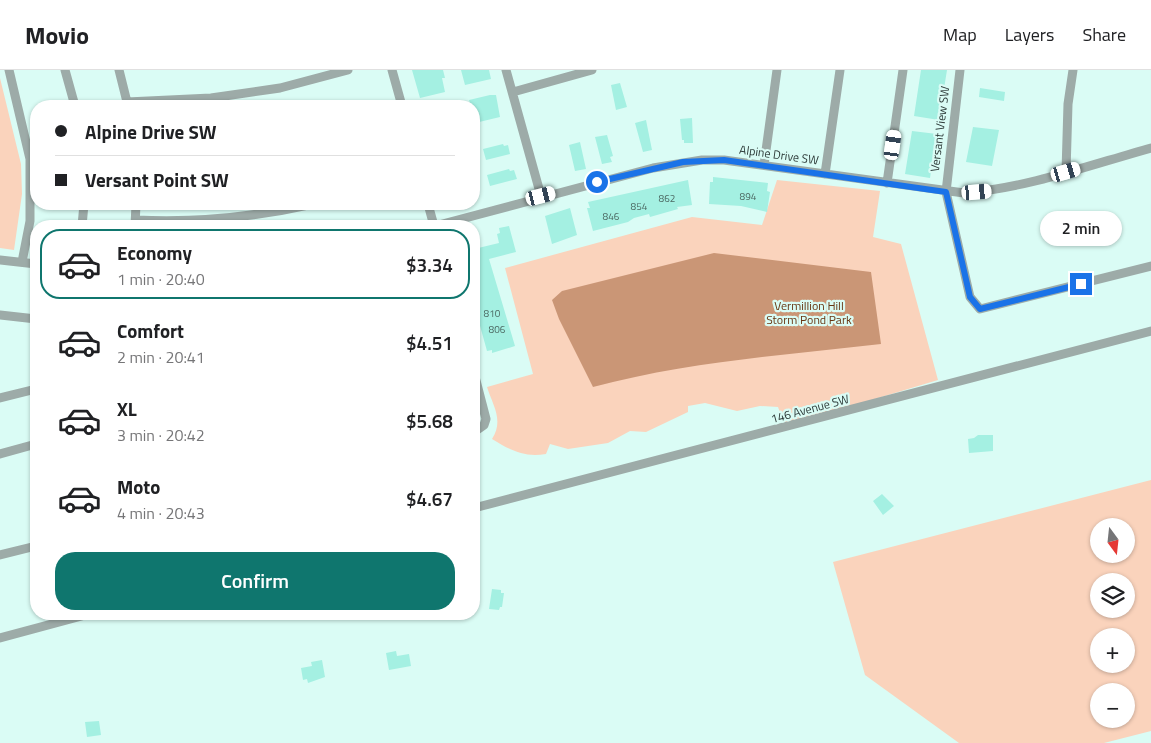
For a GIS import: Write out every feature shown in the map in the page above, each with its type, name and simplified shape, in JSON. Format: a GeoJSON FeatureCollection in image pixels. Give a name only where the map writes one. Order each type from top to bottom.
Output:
{"type":"FeatureCollection","features":[{"type":"Feature","properties":{"kind":"street"},"geometry":{"type":"LineString","coordinates":[[9,70],[30,159],[30,221],[22,262]]}},
{"type":"Feature","properties":{"kind":"street"},"geometry":{"type":"LineString","coordinates":[[65,70],[72,100]]}},
{"type":"Feature","properties":{"kind":"street"},"geometry":{"type":"LineString","coordinates":[[119,70],[126,100]]}},
{"type":"Feature","properties":{"kind":"street"},"geometry":{"type":"LineString","coordinates":[[183,100],[280,88],[348,70]]}},
{"type":"Feature","properties":{"kind":"street"},"geometry":{"type":"LineString","coordinates":[[392,70],[400,100]]}},
{"type":"Feature","properties":{"kind":"street"},"geometry":{"type":"LineString","coordinates":[[506,70],[541,196]]}},
{"type":"Feature","properties":{"kind":"street"},"geometry":{"type":"LineString","coordinates":[[513,92],[592,70]]}},
{"type":"Feature","properties":{"kind":"street"},"geometry":{"type":"LineString","coordinates":[[764,165],[777,70]]}},
{"type":"Feature","properties":{"kind":"street"},"geometry":{"type":"LineString","coordinates":[[825,174],[840,70]]}},
{"type":"Feature","properties":{"kind":"street"},"geometry":{"type":"LineString","coordinates":[[888,183],[903,70]]}},
{"type":"Feature","properties":{"kind":"street","name":"Versant View SW"},"geometry":{"type":"LineString","coordinates":[[960,70],[946,192],[970,297],[980,309],[1151,266]]}},
{"type":"Feature","properties":{"kind":"street"},"geometry":{"type":"LineString","coordinates":[[1066,172],[1068,104],[1073,70]]}},
{"type":"Feature","properties":{"kind":"street","name":"Alpine Drive SW"},"geometry":{"type":"LineString","coordinates":[[455,220],[541,196],[683,162],[724,160],[964,193],[991,191],[1151,148]]}},
{"type":"Feature","properties":{"kind":"street"},"geometry":{"type":"LineString","coordinates":[[200,220],[278,210]]}},
{"type":"Feature","properties":{"kind":"street"},"geometry":{"type":"LineString","coordinates":[[0,260],[30,263]]}},
{"type":"Feature","properties":{"kind":"street"},"geometry":{"type":"LineString","coordinates":[[0,315],[30,318]]}},
{"type":"Feature","properties":{"kind":"street","name":"146 Avenue SW"},"geometry":{"type":"LineString","coordinates":[[480,506],[1151,331]]}},
{"type":"Feature","properties":{"kind":"street"},"geometry":{"type":"LineString","coordinates":[[0,398],[30,390]]}},
{"type":"Feature","properties":{"kind":"street"},"geometry":{"type":"LineString","coordinates":[[480,396],[486,419],[484,425],[480,428]]}},
{"type":"Feature","properties":{"kind":"street"},"geometry":{"type":"LineString","coordinates":[[0,454],[30,446]]}},
{"type":"Feature","properties":{"kind":"street"},"geometry":{"type":"LineString","coordinates":[[0,555],[30,548]]}},
{"type":"Feature","properties":{"kind":"street"},"geometry":{"type":"LineString","coordinates":[[0,638],[67,620]]}},
{"type":"Feature","properties":{"kind":"green space"},"geometry":{"type":"Polygon","coordinates":[[[0,78],[21,164],[22,194],[14,250],[0,248],[0,78]]]}},
{"type":"Feature","properties":{"kind":"green space","name":"Vermillion Hill Storm Pond Park"},"geometry":{"type":"Polygon","coordinates":[[[777,180],[880,191],[873,237],[901,244],[938,380],[785,426],[778,407],[760,406],[737,411],[705,403],[688,406],[688,412],[646,432],[630,431],[608,443],[568,449],[550,444],[546,454],[524,454],[505,447],[492,439],[497,426],[497,419],[487,387],[533,374],[505,268],[692,217],[762,225],[777,180]]]}},
{"type":"Feature","properties":{"kind":"green space"},"geometry":{"type":"Polygon","coordinates":[[[1151,480],[1151,731],[1104,743],[959,743],[865,675],[833,562],[1151,480]]]}},
{"type":"Feature","properties":{"kind":"shaded area"},"geometry":{"type":"Polygon","coordinates":[[[714,253],[871,272],[881,344],[700,365],[628,378],[593,387],[559,319],[552,300],[562,291],[714,253]]]}},
{"type":"Feature","properties":{"kind":"building"},"geometry":{"type":"Polygon","coordinates":[[[412,70],[443,70],[445,78],[442,78],[445,92],[420,98],[412,70]]]}},
{"type":"Feature","properties":{"kind":"building"},"geometry":{"type":"Polygon","coordinates":[[[461,70],[489,70],[491,79],[465,85],[461,70]]]}},
{"type":"Feature","properties":{"kind":"building"},"geometry":{"type":"Polygon","coordinates":[[[921,70],[947,70],[939,120],[914,116],[921,70]]]}},
{"type":"Feature","properties":{"kind":"building"},"geometry":{"type":"Polygon","coordinates":[[[620,83],[627,107],[616,110],[611,85],[620,83]]]}},
{"type":"Feature","properties":{"kind":"building"},"geometry":{"type":"Polygon","coordinates":[[[980,88],[1005,92],[1004,101],[979,97],[980,88]]]}},
{"type":"Feature","properties":{"kind":"building"},"geometry":{"type":"Polygon","coordinates":[[[496,95],[500,117],[480,122],[480,100],[469,100],[496,95]]]}},
{"type":"Feature","properties":{"kind":"building"},"geometry":{"type":"Polygon","coordinates":[[[692,118],[693,143],[684,143],[680,119],[692,118]]]}},
{"type":"Feature","properties":{"kind":"building"},"geometry":{"type":"Polygon","coordinates":[[[646,120],[652,150],[643,152],[635,123],[646,120]]]}},
{"type":"Feature","properties":{"kind":"building"},"geometry":{"type":"Polygon","coordinates":[[[973,127],[999,130],[992,166],[966,162],[973,127]]]}},
{"type":"Feature","properties":{"kind":"building"},"geometry":{"type":"Polygon","coordinates":[[[912,131],[937,134],[930,178],[905,174],[912,131]]]}},
{"type":"Feature","properties":{"kind":"building"},"geometry":{"type":"Polygon","coordinates":[[[607,135],[613,156],[610,157],[612,162],[602,164],[595,137],[607,135]]]}},
{"type":"Feature","properties":{"kind":"building"},"geometry":{"type":"Polygon","coordinates":[[[580,142],[586,169],[575,171],[569,145],[580,142]]]}},
{"type":"Feature","properties":{"kind":"building"},"geometry":{"type":"Polygon","coordinates":[[[503,144],[504,146],[508,145],[510,154],[486,160],[483,149],[503,144]]]}},
{"type":"Feature","properties":{"kind":"building"},"geometry":{"type":"Polygon","coordinates":[[[509,169],[510,171],[514,170],[517,179],[490,186],[487,175],[509,169]]]}},
{"type":"Feature","properties":{"kind":"building"},"geometry":{"type":"Polygon","coordinates":[[[713,177],[768,183],[767,191],[770,192],[767,212],[741,206],[709,204],[710,182],[713,182],[713,177]]]}},
{"type":"Feature","properties":{"kind":"building"},"geometry":{"type":"Polygon","coordinates":[[[688,180],[692,205],[677,207],[678,209],[650,217],[649,214],[634,218],[628,222],[593,231],[587,208],[590,208],[588,202],[688,180]]]}},
{"type":"Feature","properties":{"kind":"building"},"geometry":{"type":"Polygon","coordinates":[[[570,208],[577,235],[552,244],[545,216],[570,208]]]}},
{"type":"Feature","properties":{"kind":"building"},"geometry":{"type":"Polygon","coordinates":[[[509,226],[516,252],[489,259],[515,346],[492,353],[492,350],[487,351],[480,326],[480,248],[499,243],[497,234],[500,233],[499,228],[509,226]]]}},
{"type":"Feature","properties":{"kind":"building"},"geometry":{"type":"Polygon","coordinates":[[[978,435],[993,435],[993,451],[969,453],[968,439],[978,435]]]}},
{"type":"Feature","properties":{"kind":"building"},"geometry":{"type":"Polygon","coordinates":[[[882,494],[894,506],[883,515],[873,501],[882,494]]]}},
{"type":"Feature","properties":{"kind":"building"},"geometry":{"type":"Polygon","coordinates":[[[492,589],[501,590],[501,593],[504,593],[502,607],[499,610],[489,609],[492,589]]]}},
{"type":"Feature","properties":{"kind":"building"},"geometry":{"type":"Polygon","coordinates":[[[396,651],[397,656],[409,654],[411,666],[389,670],[386,653],[396,651]]]}},
{"type":"Feature","properties":{"kind":"building"},"geometry":{"type":"Polygon","coordinates":[[[322,660],[325,677],[308,683],[307,679],[303,680],[301,668],[312,666],[311,662],[322,660]]]}},
{"type":"Feature","properties":{"kind":"building"},"geometry":{"type":"Polygon","coordinates":[[[99,721],[101,735],[87,737],[85,722],[99,721]]]}},
{"type":"Feature","properties":{"kind":"route"},"geometry":{"type":"LineString","coordinates":[[597,182],[683,162],[724,160],[946,192],[970,297],[980,309],[1081,284]]}}]}
